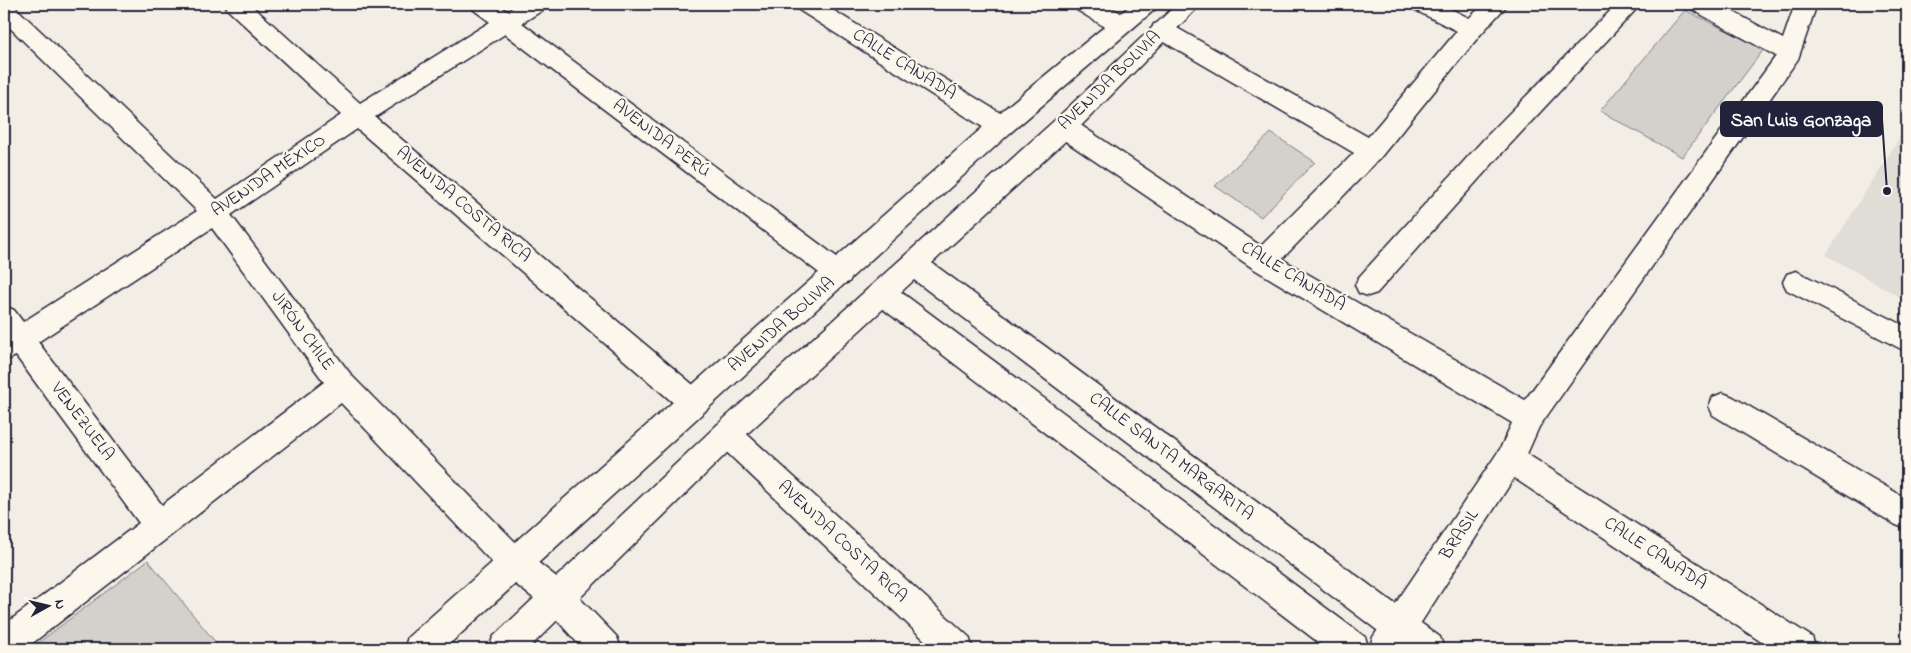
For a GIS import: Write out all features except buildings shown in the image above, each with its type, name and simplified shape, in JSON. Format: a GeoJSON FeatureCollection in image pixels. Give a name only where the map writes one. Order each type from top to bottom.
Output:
{"type":"FeatureCollection","features":[{"type":"Feature","properties":{"kind":"street","name":"AVENIDA COSTA RICA"},"geometry":{"type":"LineString","coordinates":[[236,4],[358,116],[694,403]]}},
{"type":"Feature","properties":{"kind":"street","name":"AVENIDA PERÚ"},"geometry":{"type":"LineString","coordinates":[[482,4],[840,274]]}},
{"type":"Feature","properties":{"kind":"street","name":"AVENIDA MÉXICO"},"geometry":{"type":"LineString","coordinates":[[9,336],[215,213],[358,116],[535,4]]}},
{"type":"Feature","properties":{"kind":"street","name":"CALLE CANADÁ"},"geometry":{"type":"LineString","coordinates":[[807,4],[1001,126]]}},
{"type":"Feature","properties":{"kind":"street"},"geometry":{"type":"LineString","coordinates":[[1085,4],[1120,24]]}},
{"type":"Feature","properties":{"kind":"street","name":"AVENIDA BOLIVIA"},"geometry":{"type":"LineString","coordinates":[[420,649],[840,274],[883,232],[1001,126],[1146,4]]}},
{"type":"Feature","properties":{"kind":"street","name":"AVENIDA BOLIVIA"},"geometry":{"type":"LineString","coordinates":[[505,649],[727,434],[1064,127],[1090,99],[1190,4]]}},
{"type":"Feature","properties":{"kind":"street"},"geometry":{"type":"LineString","coordinates":[[1423,4],[1472,29]]}},
{"type":"Feature","properties":{"kind":"street"},"geometry":{"type":"LineString","coordinates":[[1264,261],[1371,151],[1472,29],[1497,4]]}},
{"type":"Feature","properties":{"kind":"street"},"geometry":{"type":"LineString","coordinates":[[1368,285],[1493,146],[1630,4]]}},
{"type":"Feature","properties":{"kind":"street"},"geometry":{"type":"LineString","coordinates":[[1701,4],[1790,53]]}},
{"type":"Feature","properties":{"kind":"street","name":"BRASIL"},"geometry":{"type":"LineString","coordinates":[[1392,639],[1510,459],[1529,418],[1790,53],[1806,4]]}},
{"type":"Feature","properties":{"kind":"street","name":"JIRÓN CHILE"},"geometry":{"type":"LineString","coordinates":[[4,9],[215,213],[342,385],[515,564],[557,597],[605,649]]}},
{"type":"Feature","properties":{"kind":"street"},"geometry":{"type":"LineString","coordinates":[[1162,30],[1371,151]]}},
{"type":"Feature","properties":{"kind":"street"},"geometry":{"type":"LineString","coordinates":[[1056,78],[1090,99]]}},
{"type":"Feature","properties":{"kind":"street","name":"CALLE CANADÁ"},"geometry":{"type":"LineString","coordinates":[[1064,127],[1264,261],[1529,418]]}},
{"type":"Feature","properties":{"kind":"street","name":"CALLE SANTA MARGARITA"},"geometry":{"type":"LineString","coordinates":[[913,264],[1392,639],[1428,649]]}},
{"type":"Feature","properties":{"kind":"street"},"geometry":{"type":"LineString","coordinates":[[1796,282],[1907,340]]}},
{"type":"Feature","properties":{"kind":"street"},"geometry":{"type":"LineString","coordinates":[[882,293],[1353,649]]}},
{"type":"Feature","properties":{"kind":"street","name":"VENEZUELA"},"geometry":{"type":"LineString","coordinates":[[9,336],[160,527]]}},
{"type":"Feature","properties":{"kind":"street"},"geometry":{"type":"LineString","coordinates":[[4,645],[160,527],[342,385]]}},
{"type":"Feature","properties":{"kind":"street"},"geometry":{"type":"LineString","coordinates":[[1723,406],[1907,515]]}},
{"type":"Feature","properties":{"kind":"street","name":"AVENIDA COSTA RICA"},"geometry":{"type":"LineString","coordinates":[[727,434],[957,649]]}},
{"type":"Feature","properties":{"kind":"street","name":"CALLE CANADÁ"},"geometry":{"type":"LineString","coordinates":[[1510,459],[1800,649]]}},
{"type":"Feature","properties":{"kind":"shaded area"},"geometry":{"type":"Polygon","coordinates":[[[1685,10],[1764,49],[1682,157],[1600,111],[1685,10]]]}},
{"type":"Feature","properties":{"kind":"shaded area"},"geometry":{"type":"Polygon","coordinates":[[[1907,126],[1907,301],[1826,255],[1907,126]]]}},
{"type":"Feature","properties":{"kind":"shaded area"},"geometry":{"type":"Polygon","coordinates":[[[1271,133],[1315,162],[1261,217],[1215,186],[1271,133]]]}},
{"type":"Feature","properties":{"kind":"shaded area"},"geometry":{"type":"Polygon","coordinates":[[[148,560],[221,649],[30,649],[148,560]]]}},
{"type":"Feature","properties":{"kind":"place","name":"San Luis Gonzaga"},"geometry":{"type":"Point","coordinates":[1887,191]}}]}
